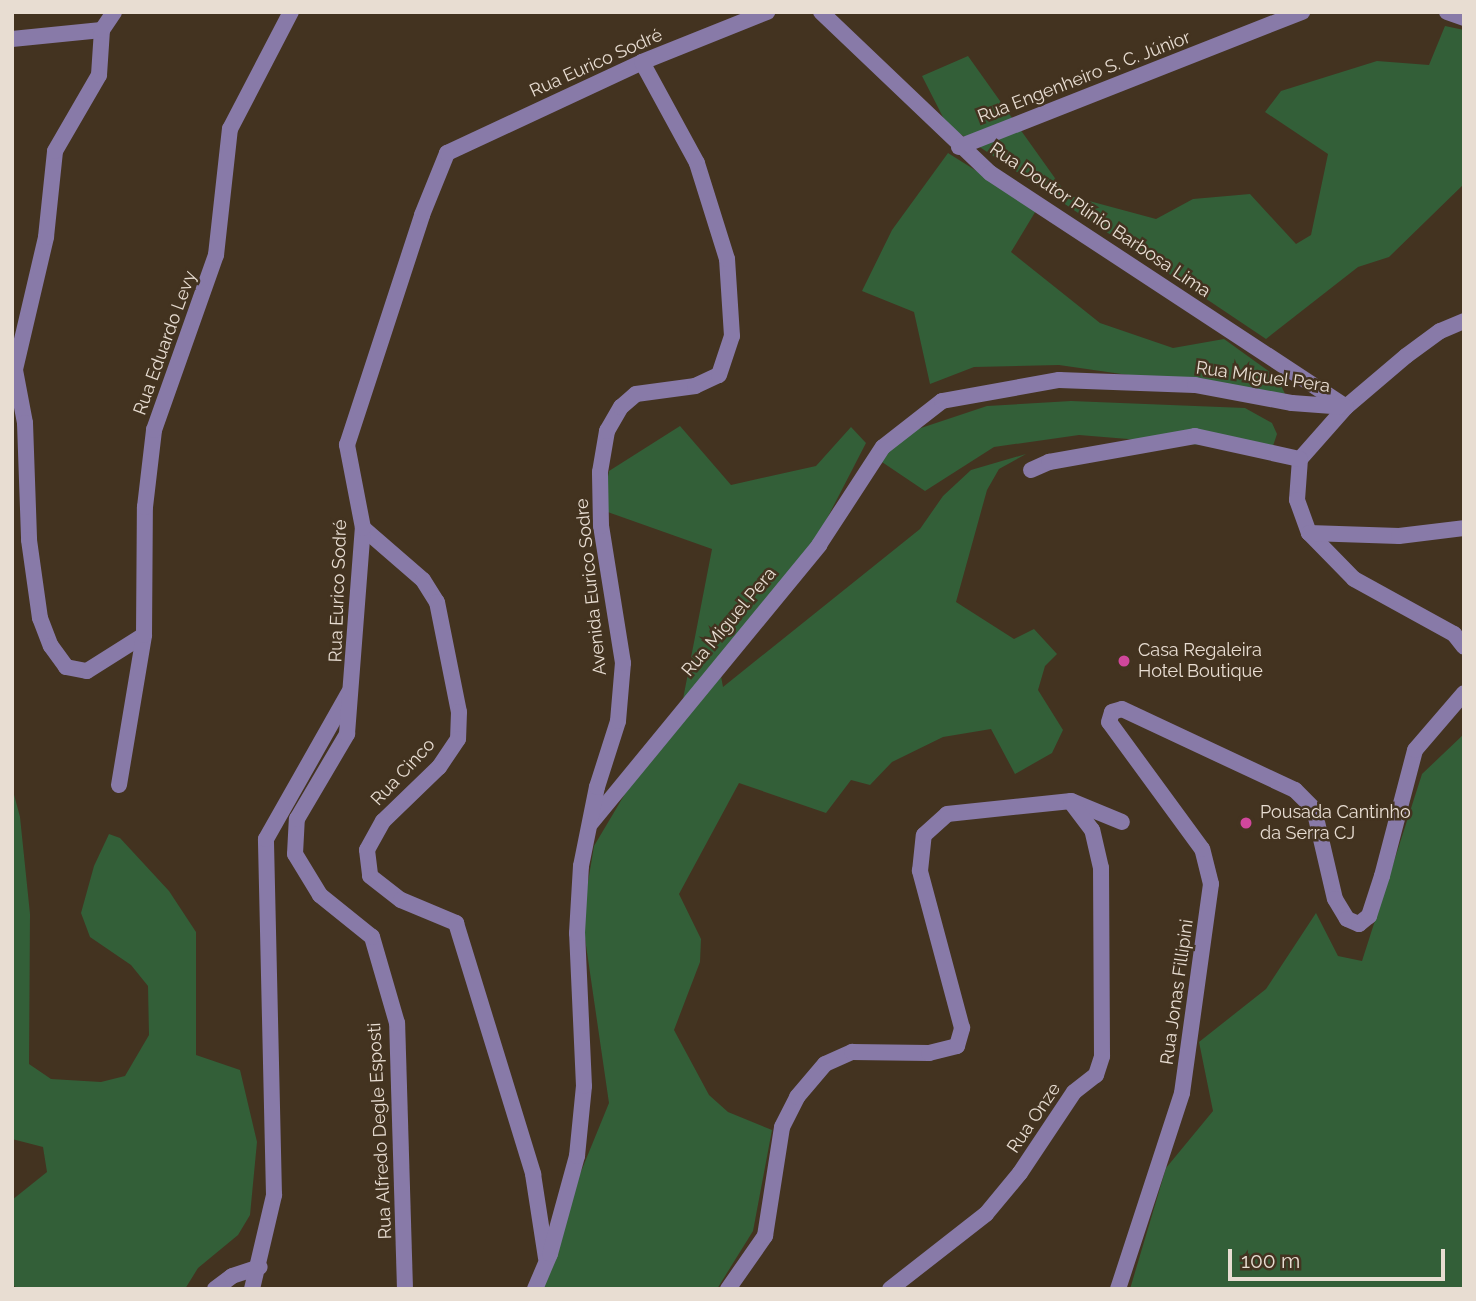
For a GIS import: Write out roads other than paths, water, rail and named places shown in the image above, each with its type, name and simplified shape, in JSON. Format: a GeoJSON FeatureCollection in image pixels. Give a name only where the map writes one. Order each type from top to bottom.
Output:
{"type":"FeatureCollection","features":[{"type":"Feature","properties":{"kind":"street"},"geometry":{"type":"LineString","coordinates":[[114,12],[102,30],[99,75],[55,151],[46,237],[13,377],[25,423],[29,540],[40,618],[51,646],[66,667],[87,671],[144,635]]}},
{"type":"Feature","properties":{"kind":"street","name":"Rua Eduardo Levy"},"geometry":{"type":"LineString","coordinates":[[119,785],[144,635],[145,507],[154,430],[216,255],[230,129],[291,12]]}},
{"type":"Feature","properties":{"kind":"street","name":"Rua Eurico Sodré"},"geometry":{"type":"LineString","coordinates":[[252,1289],[260,1267],[274,1195],[266,839],[353,684],[363,528],[347,445],[422,215],[447,153],[642,62],[767,12]]}},
{"type":"Feature","properties":{"kind":"street","name":"Rua Doutor Plínio Barbosa Lima"},"geometry":{"type":"LineString","coordinates":[[821,12],[959,147],[990,173],[1346,407]]}},
{"type":"Feature","properties":{"kind":"street","name":"Rua Engenheiro S. C. Júnior"},"geometry":{"type":"LineString","coordinates":[[959,147],[1302,12]]}},
{"type":"Feature","properties":{"kind":"street"},"geometry":{"type":"LineString","coordinates":[[1447,12],[1464,18]]}},
{"type":"Feature","properties":{"kind":"street"},"geometry":{"type":"LineString","coordinates":[[12,39],[102,30]]}},
{"type":"Feature","properties":{"kind":"street","name":"Avenida Eurico Sodre"},"geometry":{"type":"LineString","coordinates":[[589,826],[618,722],[623,663],[601,526],[600,472],[607,431],[617,412],[636,394],[695,386],[719,375],[732,336],[727,259],[697,163],[642,62]]}},
{"type":"Feature","properties":{"kind":"street"},"geometry":{"type":"LineString","coordinates":[[1464,321],[1417,348],[1346,407],[1300,459],[1297,500],[1309,533],[1354,579],[1454,634],[1464,647]]}},
{"type":"Feature","properties":{"kind":"street","name":"Rua Miguel Pera"},"geometry":{"type":"LineString","coordinates":[[535,1289],[546,1262],[577,1156],[583,1097],[577,933],[581,866],[589,826],[819,545],[883,447],[942,401],[1059,380],[1195,385],[1292,403],[1346,407]]}},
{"type":"Feature","properties":{"kind":"street"},"geometry":{"type":"LineString","coordinates":[[1031,470],[1049,462],[1195,436],[1300,459]]}},
{"type":"Feature","properties":{"kind":"street","name":"Rua Cinco"},"geometry":{"type":"LineString","coordinates":[[363,528],[423,580],[437,602],[459,712],[458,739],[439,767],[378,831],[367,850],[370,876],[401,900],[456,923],[533,1174],[546,1262]]}},
{"type":"Feature","properties":{"kind":"street"},"geometry":{"type":"LineString","coordinates":[[1309,533],[1399,536],[1464,528]]}},
{"type":"Feature","properties":{"kind":"street","name":"Rua Alfredo Degle Esposti"},"geometry":{"type":"LineString","coordinates":[[353,684],[347,734],[297,819],[295,854],[320,895],[372,937],[397,1023],[405,1289]]}},
{"type":"Feature","properties":{"kind":"street","name":"Rua Jonas Fillipini"},"geometry":{"type":"LineString","coordinates":[[1118,1289],[1182,1093],[1211,884],[1202,849],[1109,722],[1112,712],[1122,709],[1296,790],[1314,809],[1335,900],[1347,919],[1359,924],[1369,916],[1382,876],[1415,750],[1464,693]]}},
{"type":"Feature","properties":{"kind":"street"},"geometry":{"type":"LineString","coordinates":[[728,1289],[765,1236],[782,1126],[797,1097],[825,1065],[852,1052],[929,1053],[957,1046],[962,1028],[920,871],[924,835],[947,814],[1070,801],[1122,822]]}},
{"type":"Feature","properties":{"kind":"street","name":"Rua Onze"},"geometry":{"type":"LineString","coordinates":[[890,1289],[986,1214],[1020,1173],[1074,1092],[1096,1075],[1102,1056],[1101,868],[1091,830],[1070,801]]}},
{"type":"Feature","properties":{"kind":"street"},"geometry":{"type":"LineString","coordinates":[[215,1289],[232,1276],[260,1267]]}},
{"type":"Feature","properties":{"kind":"place","name":"Casa Regaleira Hotel Boutique"},"geometry":{"type":"Point","coordinates":[1124,661]}},
{"type":"Feature","properties":{"kind":"place","name":"Pousada Cantinho da Serra CJ"},"geometry":{"type":"Point","coordinates":[1246,823]}}]}
